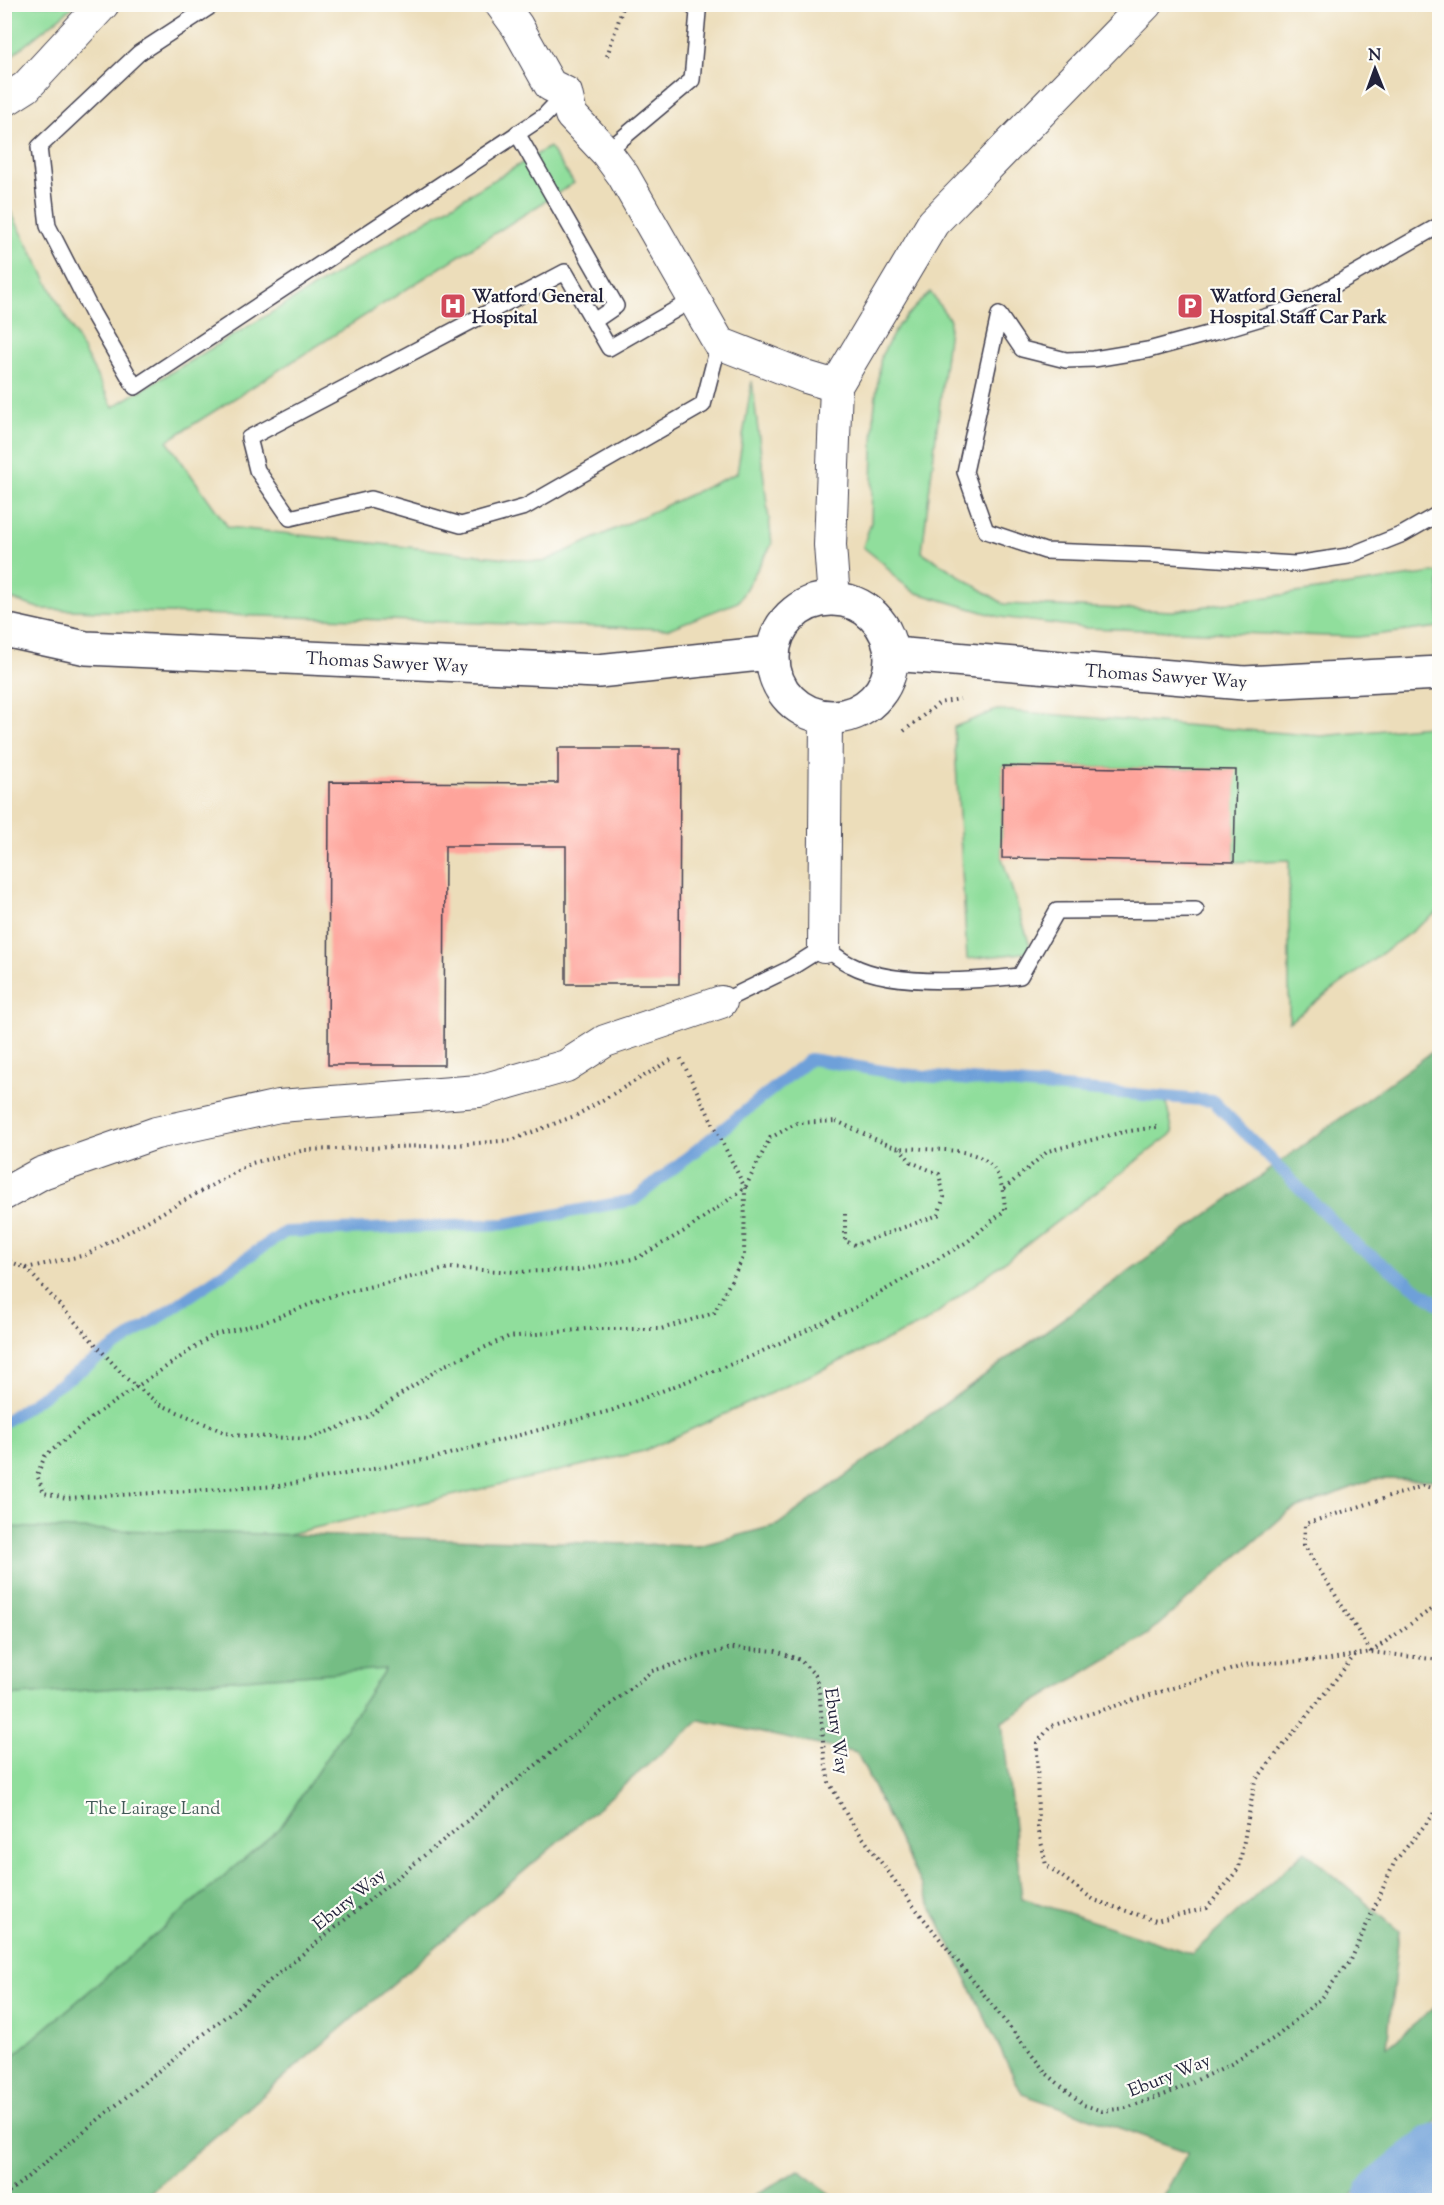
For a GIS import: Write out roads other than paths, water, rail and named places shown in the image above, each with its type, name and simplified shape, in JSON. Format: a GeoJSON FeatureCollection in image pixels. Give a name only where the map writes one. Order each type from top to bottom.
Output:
{"type":"FeatureCollection","features":[{"type":"Feature","properties":{"kind":"street"},"geometry":{"type":"LineString","coordinates":[[4,101],[27,87],[103,4]]}},
{"type":"Feature","properties":{"kind":"street"},"geometry":{"type":"LineString","coordinates":[[501,4],[517,26],[549,85],[566,93],[571,115],[606,152],[623,175],[719,343],[806,377],[836,386]]}},
{"type":"Feature","properties":{"kind":"street"},"geometry":{"type":"LineString","coordinates":[[834,599],[830,545],[836,386],[933,223],[1146,4]]}},
{"type":"Feature","properties":{"kind":"street"},"geometry":{"type":"LineString","coordinates":[[834,599],[855,602],[871,612],[888,633],[893,654],[888,682],[869,706],[850,716],[826,718],[801,709],[786,695],[776,678],[771,653],[785,623],[799,609],[818,600],[834,599]]}},
{"type":"Feature","properties":{"kind":"street","name":"Thomas Sawyer Way"},"geometry":{"type":"LineString","coordinates":[[4,630],[86,648],[598,671],[771,653]]}},
{"type":"Feature","properties":{"kind":"street","name":"Thomas Sawyer Way"},"geometry":{"type":"LineString","coordinates":[[893,654],[1244,683],[1440,673]]}},
{"type":"Feature","properties":{"kind":"street"},"geometry":{"type":"LineString","coordinates":[[824,947],[826,718]]}},
{"type":"Feature","properties":{"kind":"street"},"geometry":{"type":"LineString","coordinates":[[4,1194],[42,1173],[156,1133],[279,1106],[479,1091],[566,1066],[605,1041],[721,1002]]}},
{"type":"Feature","properties":{"kind":"lane"},"geometry":{"type":"LineString","coordinates":[[214,4],[139,53],[39,147],[48,226],[93,314],[135,387],[544,116],[566,93]]}},
{"type":"Feature","properties":{"kind":"lane"},"geometry":{"type":"LineString","coordinates":[[606,152],[692,80],[698,12],[690,4]]}},
{"type":"Feature","properties":{"kind":"lane"},"geometry":{"type":"LineString","coordinates":[[517,133],[615,306],[594,321]]}},
{"type":"Feature","properties":{"kind":"lane"},"geometry":{"type":"LineString","coordinates":[[1440,225],[1294,308],[1148,350],[1094,359],[1066,360],[1022,349],[999,315],[965,472],[986,531],[1045,551],[1157,555],[1295,564],[1348,556],[1403,534],[1440,513]]}},
{"type":"Feature","properties":{"kind":"lane"},"geometry":{"type":"LineString","coordinates":[[694,299],[609,348],[565,272],[249,438],[257,470],[290,518],[371,499],[461,525],[525,507],[703,405],[719,343]]}},
{"type":"Feature","properties":{"kind":"lane"},"geometry":{"type":"LineString","coordinates":[[721,1002],[789,969],[824,947],[852,966],[893,978],[945,980],[1020,976],[1056,911],[1196,910]]}},
{"type":"Feature","properties":{"kind":"waterway"},"geometry":{"type":"LineString","coordinates":[[4,1422],[285,1232],[505,1224],[634,1200],[810,1059],[901,1074],[1213,1101],[1356,1245],[1440,1305]]}},
{"type":"Feature","properties":{"kind":"waterway"},"geometry":{"type":"LineString","coordinates":[[1390,2200],[1440,2159]]}},
{"type":"Feature","properties":{"kind":"place","name":"Watford General Hospital"},"geometry":{"type":"Point","coordinates":[453,306]}},
{"type":"Feature","properties":{"kind":"place","name":"Watford General Hospital Staff Car Park"},"geometry":{"type":"Point","coordinates":[1190,306]}},
{"type":"Feature","properties":{"kind":"park label","name":"The Lairage Land"},"geometry":{"type":"Point","coordinates":[153,1808]}}]}
